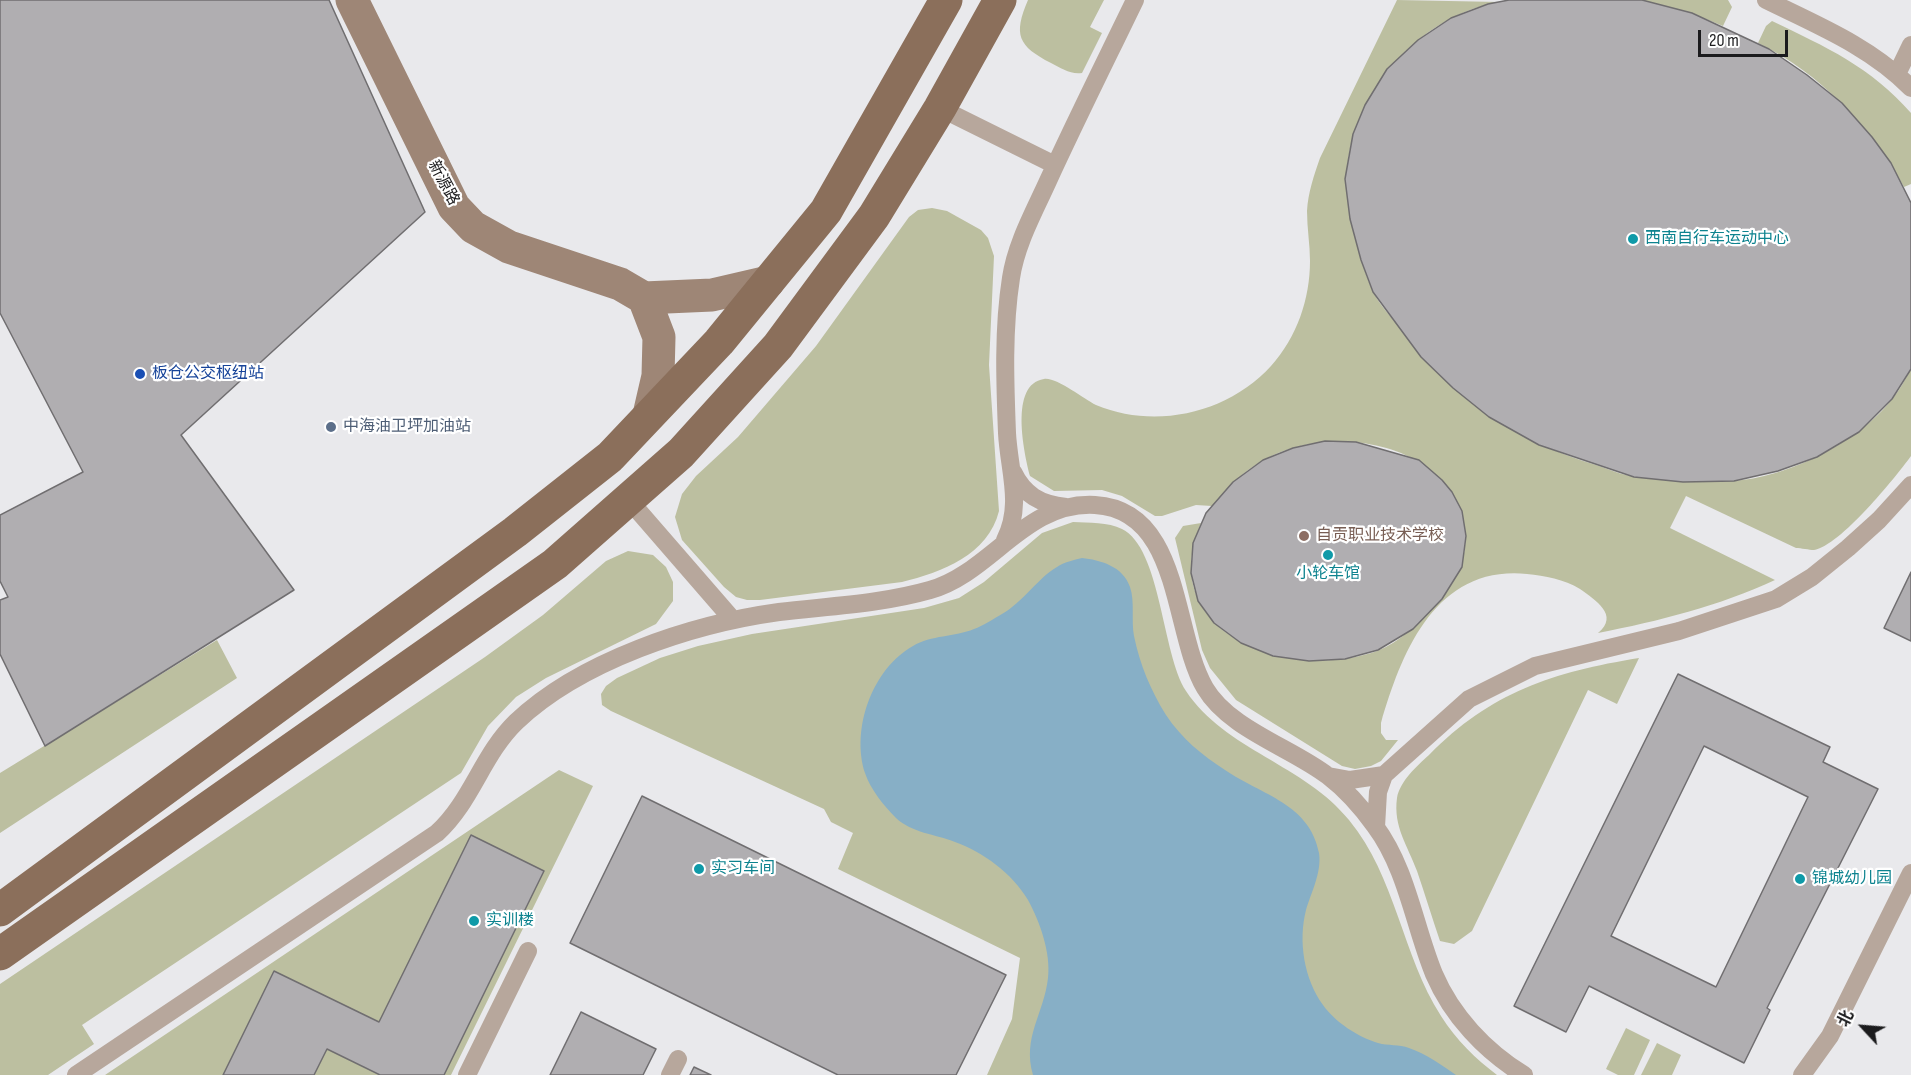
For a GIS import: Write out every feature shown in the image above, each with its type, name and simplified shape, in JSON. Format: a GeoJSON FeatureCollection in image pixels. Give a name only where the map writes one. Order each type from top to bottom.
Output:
{"type":"FeatureCollection","features":[{"type":"Feature","properties":{"kind":"main road"},"geometry":{"type":"LineString","coordinates":[[0,910],[515,532],[610,457],[719,342],[826,211],[946,0]]}},
{"type":"Feature","properties":{"kind":"main road"},"geometry":{"type":"LineString","coordinates":[[0,954],[555,564],[681,453],[778,346],[874,216],[940,108],[1000,0]]}},
{"type":"Feature","properties":{"kind":"street","name":"新源路"},"geometry":{"type":"LineString","coordinates":[[352,0],[454,207],[473,227],[509,247],[620,284],[644,298]]}},
{"type":"Feature","properties":{"kind":"street"},"geometry":{"type":"LineString","coordinates":[[650,415],[657,376],[659,337],[644,298],[712,296],[768,282]]}},
{"type":"Feature","properties":{"kind":"lane"},"geometry":{"type":"LineString","coordinates":[[1003,544],[1014,524],[1016,504],[1009,464],[1007,316],[1011,278],[1019,247],[1055,165],[1135,0]]}},
{"type":"Feature","properties":{"kind":"lane"},"geometry":{"type":"LineString","coordinates":[[1766,0],[1842,37],[1897,74],[1911,88]]}},
{"type":"Feature","properties":{"kind":"lane"},"geometry":{"type":"LineString","coordinates":[[1897,74],[1911,45]]}},
{"type":"Feature","properties":{"kind":"lane"},"geometry":{"type":"LineString","coordinates":[[940,108],[1055,165]]}},
{"type":"Feature","properties":{"kind":"lane"},"geometry":{"type":"LineString","coordinates":[[1009,464],[1019,484],[1029,495],[1046,505],[1070,508]]}},
{"type":"Feature","properties":{"kind":"lane"},"geometry":{"type":"LineString","coordinates":[[1377,827],[1378,792],[1384,775],[1469,699],[1535,666],[1679,631],[1776,599],[1812,577],[1848,548],[1879,520],[1911,484]]}},
{"type":"Feature","properties":{"kind":"lane"},"geometry":{"type":"LineString","coordinates":[[628,499],[733,620]]}},
{"type":"Feature","properties":{"kind":"lane"},"geometry":{"type":"LineString","coordinates":[[76,1075],[437,833],[456,815],[488,758],[514,724],[556,688],[686,631],[733,620],[893,599],[954,583],[1043,515],[1095,505],[1118,510],[1141,524],[1160,548],[1171,578],[1194,667],[1207,692],[1228,714],[1328,776],[1377,827],[1398,865],[1435,974],[1454,1010],[1476,1038],[1507,1065],[1524,1075]]}},
{"type":"Feature","properties":{"kind":"lane"},"geometry":{"type":"LineString","coordinates":[[1328,776],[1350,780],[1384,775]]}},
{"type":"Feature","properties":{"kind":"lane"},"geometry":{"type":"LineString","coordinates":[[1802,1075],[1830,1036],[1911,873]]}},
{"type":"Feature","properties":{"kind":"lane"},"geometry":{"type":"LineString","coordinates":[[467,1075],[528,951]]}},
{"type":"Feature","properties":{"kind":"green space"},"geometry":{"type":"Polygon","coordinates":[[[1028,0],[1104,0],[1090,27],[1102,33],[1082,73],[1062,69],[1040,57],[1025,45],[1020,31],[1023,12],[1028,0]]]}},
{"type":"Feature","properties":{"kind":"green space"},"geometry":{"type":"Polygon","coordinates":[[[1397,0],[1500,2],[1481,6],[1445,22],[1428,32],[1398,59],[1385,74],[1364,108],[1351,143],[1348,161],[1350,216],[1360,257],[1372,290],[1418,351],[1439,374],[1462,394],[1511,429],[1566,455],[1641,478],[1732,481],[1776,473],[1820,455],[1841,443],[1878,415],[1898,392],[1911,369],[1911,456],[1852,524],[1825,546],[1814,550],[1796,548],[1686,496],[1670,528],[1775,580],[1732,598],[1688,612],[1598,633],[1607,620],[1603,608],[1586,593],[1568,583],[1527,574],[1495,575],[1469,583],[1446,598],[1428,618],[1412,642],[1400,668],[1381,723],[1381,733],[1386,740],[1398,740],[1381,761],[1371,766],[1355,769],[1342,766],[1236,700],[1210,668],[1202,650],[1175,538],[1183,526],[1201,523],[1191,562],[1196,595],[1213,621],[1239,641],[1271,654],[1306,660],[1343,659],[1377,651],[1401,638],[1434,607],[1448,589],[1463,559],[1464,526],[1454,497],[1435,474],[1411,457],[1382,447],[1351,442],[1319,443],[1289,449],[1255,465],[1229,487],[1212,506],[1196,505],[1162,516],[1155,516],[1122,496],[1102,490],[1054,491],[1030,476],[1022,421],[1026,393],[1033,384],[1044,379],[1056,381],[1096,405],[1119,412],[1143,416],[1166,416],[1213,406],[1254,382],[1271,366],[1288,343],[1305,303],[1310,261],[1308,204],[1320,158],[1397,0]]]}},
{"type":"Feature","properties":{"kind":"green space"},"geometry":{"type":"Polygon","coordinates":[[[1642,0],[1728,0],[1732,7],[1723,26],[1691,13],[1642,0]]]}},
{"type":"Feature","properties":{"kind":"green space"},"geometry":{"type":"Polygon","coordinates":[[[1772,21],[1829,49],[1864,71],[1896,97],[1911,113],[1911,184],[1904,187],[1876,143],[1860,123],[1823,86],[1781,55],[1758,43],[1766,26],[1772,21]]]}},
{"type":"Feature","properties":{"kind":"green space"},"geometry":{"type":"Polygon","coordinates":[[[932,208],[947,211],[981,230],[988,238],[994,256],[989,365],[999,511],[993,526],[985,539],[961,559],[917,578],[902,582],[760,600],[736,597],[724,587],[682,540],[675,517],[682,494],[696,476],[738,437],[816,346],[909,217],[918,210],[932,208]]]}},
{"type":"Feature","properties":{"kind":"green space"},"geometry":{"type":"Polygon","coordinates":[[[1073,522],[1111,525],[1122,529],[1135,540],[1145,557],[1153,579],[1171,653],[1186,691],[1202,711],[1222,728],[1310,785],[1331,801],[1349,820],[1365,842],[1378,866],[1417,968],[1441,1016],[1467,1049],[1497,1075],[987,1075],[1012,1019],[1020,958],[838,869],[853,833],[831,822],[824,809],[602,705],[601,694],[606,686],[617,678],[660,658],[698,646],[752,634],[924,608],[959,598],[984,582],[1042,533],[1073,522]]]}},
{"type":"Feature","properties":{"kind":"green space"},"geometry":{"type":"Polygon","coordinates":[[[628,551],[653,555],[666,567],[673,582],[673,601],[656,624],[546,678],[516,697],[488,726],[461,773],[82,1025],[94,1044],[48,1075],[0,1075],[0,984],[485,657],[543,615],[606,561],[628,551]]]}},
{"type":"Feature","properties":{"kind":"green space"},"geometry":{"type":"Polygon","coordinates":[[[217,640],[237,678],[0,833],[0,773],[217,640]]]}},
{"type":"Feature","properties":{"kind":"green space"},"geometry":{"type":"Polygon","coordinates":[[[1639,658],[1617,704],[1588,690],[1472,931],[1454,944],[1440,941],[1397,818],[1397,798],[1405,780],[1452,733],[1500,700],[1551,678],[1639,658]]]}},
{"type":"Feature","properties":{"kind":"green space"},"geometry":{"type":"Polygon","coordinates":[[[559,770],[593,786],[451,1075],[444,1075],[544,871],[471,835],[379,1022],[274,971],[223,1075],[105,1075],[559,770]]]}},
{"type":"Feature","properties":{"kind":"green space"},"geometry":{"type":"Polygon","coordinates":[[[1626,1028],[1650,1040],[1634,1075],[1618,1075],[1606,1069],[1626,1028]]]}},
{"type":"Feature","properties":{"kind":"green space"},"geometry":{"type":"Polygon","coordinates":[[[1657,1043],[1681,1055],[1672,1075],[1641,1075],[1657,1043]]]}},
{"type":"Feature","properties":{"kind":"green space"},"geometry":{"type":"Polygon","coordinates":[[[327,1049],[380,1075],[314,1075],[327,1049]]]}},
{"type":"Feature","properties":{"kind":"water"},"geometry":{"type":"Polygon","coordinates":[[[1082,558],[1110,565],[1127,580],[1132,598],[1136,647],[1151,687],[1166,715],[1179,732],[1217,764],[1295,812],[1314,836],[1320,860],[1316,882],[1306,910],[1303,947],[1311,984],[1323,1005],[1340,1023],[1363,1037],[1378,1043],[1415,1050],[1456,1075],[1033,1075],[1030,1049],[1046,991],[1048,958],[1044,938],[1028,900],[1005,872],[976,851],[909,827],[896,818],[878,797],[867,779],[861,756],[861,738],[868,702],[886,669],[899,656],[920,642],[977,628],[1017,603],[1051,571],[1069,561],[1082,558]]]}},
{"type":"Feature","properties":{"kind":"building","name":"板仓公交枢纽站"},"geometry":{"type":"Polygon","coordinates":[[[0,0],[329,0],[425,212],[181,435],[294,590],[45,746],[0,654],[0,600],[8,597],[0,581],[0,515],[83,472],[0,313],[0,0]]]}},
{"type":"Feature","properties":{"kind":"building","name":"西南自行车运动中心"},"geometry":{"type":"Polygon","coordinates":[[[1509,0],[1642,0],[1692,13],[1769,49],[1807,75],[1842,103],[1872,137],[1891,163],[1911,203],[1911,369],[1892,399],[1859,432],[1817,457],[1778,471],[1734,481],[1683,482],[1634,477],[1539,445],[1489,417],[1453,388],[1421,357],[1373,292],[1361,260],[1350,219],[1345,179],[1353,134],[1365,105],[1387,69],[1418,40],[1451,18],[1488,4],[1509,0]]]}},
{"type":"Feature","properties":{"kind":"building","name":"小轮车馆"},"geometry":{"type":"Polygon","coordinates":[[[1325,441],[1356,442],[1419,460],[1442,480],[1452,492],[1462,511],[1466,536],[1462,567],[1442,599],[1413,629],[1378,650],[1345,659],[1309,661],[1273,656],[1241,643],[1214,623],[1198,601],[1191,573],[1193,543],[1206,513],[1233,482],[1263,460],[1293,448],[1325,441]]]}},
{"type":"Feature","properties":{"kind":"building"},"geometry":{"type":"Polygon","coordinates":[[[1911,572],[1911,641],[1884,628],[1911,572]]]}},
{"type":"Feature","properties":{"kind":"building","name":"锦城幼儿园"},"geometry":{"type":"Polygon","coordinates":[[[1678,674],[1830,747],[1823,762],[1878,789],[1767,1008],[1770,1010],[1744,1063],[1589,986],[1566,1032],[1514,1006],[1678,674]],[[1704,746],[1611,936],[1716,987],[1808,797],[1704,746]]]}},
{"type":"Feature","properties":{"kind":"building","name":"实习车间"},"geometry":{"type":"Polygon","coordinates":[[[642,796],[1006,975],[956,1075],[838,1075],[570,943],[642,796]]]}},
{"type":"Feature","properties":{"kind":"building","name":"实训楼"},"geometry":{"type":"Polygon","coordinates":[[[471,835],[544,871],[444,1075],[380,1075],[327,1049],[314,1075],[223,1075],[274,971],[379,1022],[471,835]]]}},
{"type":"Feature","properties":{"kind":"building"},"geometry":{"type":"Polygon","coordinates":[[[581,1012],[656,1049],[643,1075],[550,1075],[581,1012]]]}},
{"type":"Feature","properties":{"kind":"building"},"geometry":{"type":"Polygon","coordinates":[[[694,1067],[711,1075],[690,1075],[694,1067]]]}},
{"type":"Feature","properties":{"kind":"place","name":"西南自行车运动中心"},"geometry":{"type":"Point","coordinates":[1633,239]}},
{"type":"Feature","properties":{"kind":"place","name":"板仓公交枢纽站"},"geometry":{"type":"Point","coordinates":[140,374]}},
{"type":"Feature","properties":{"kind":"place","name":"中海油卫坪加油站"},"geometry":{"type":"Point","coordinates":[331,427]}},
{"type":"Feature","properties":{"kind":"place","name":"自贡职业技术学校"},"geometry":{"type":"Point","coordinates":[1304,536]}},
{"type":"Feature","properties":{"kind":"place","name":"小轮车馆"},"geometry":{"type":"Point","coordinates":[1328,555]}},
{"type":"Feature","properties":{"kind":"place","name":"实习车间"},"geometry":{"type":"Point","coordinates":[699,869]}},
{"type":"Feature","properties":{"kind":"place","name":"锦城幼儿园"},"geometry":{"type":"Point","coordinates":[1800,879]}},
{"type":"Feature","properties":{"kind":"place","name":"实训楼"},"geometry":{"type":"Point","coordinates":[474,921]}}]}
